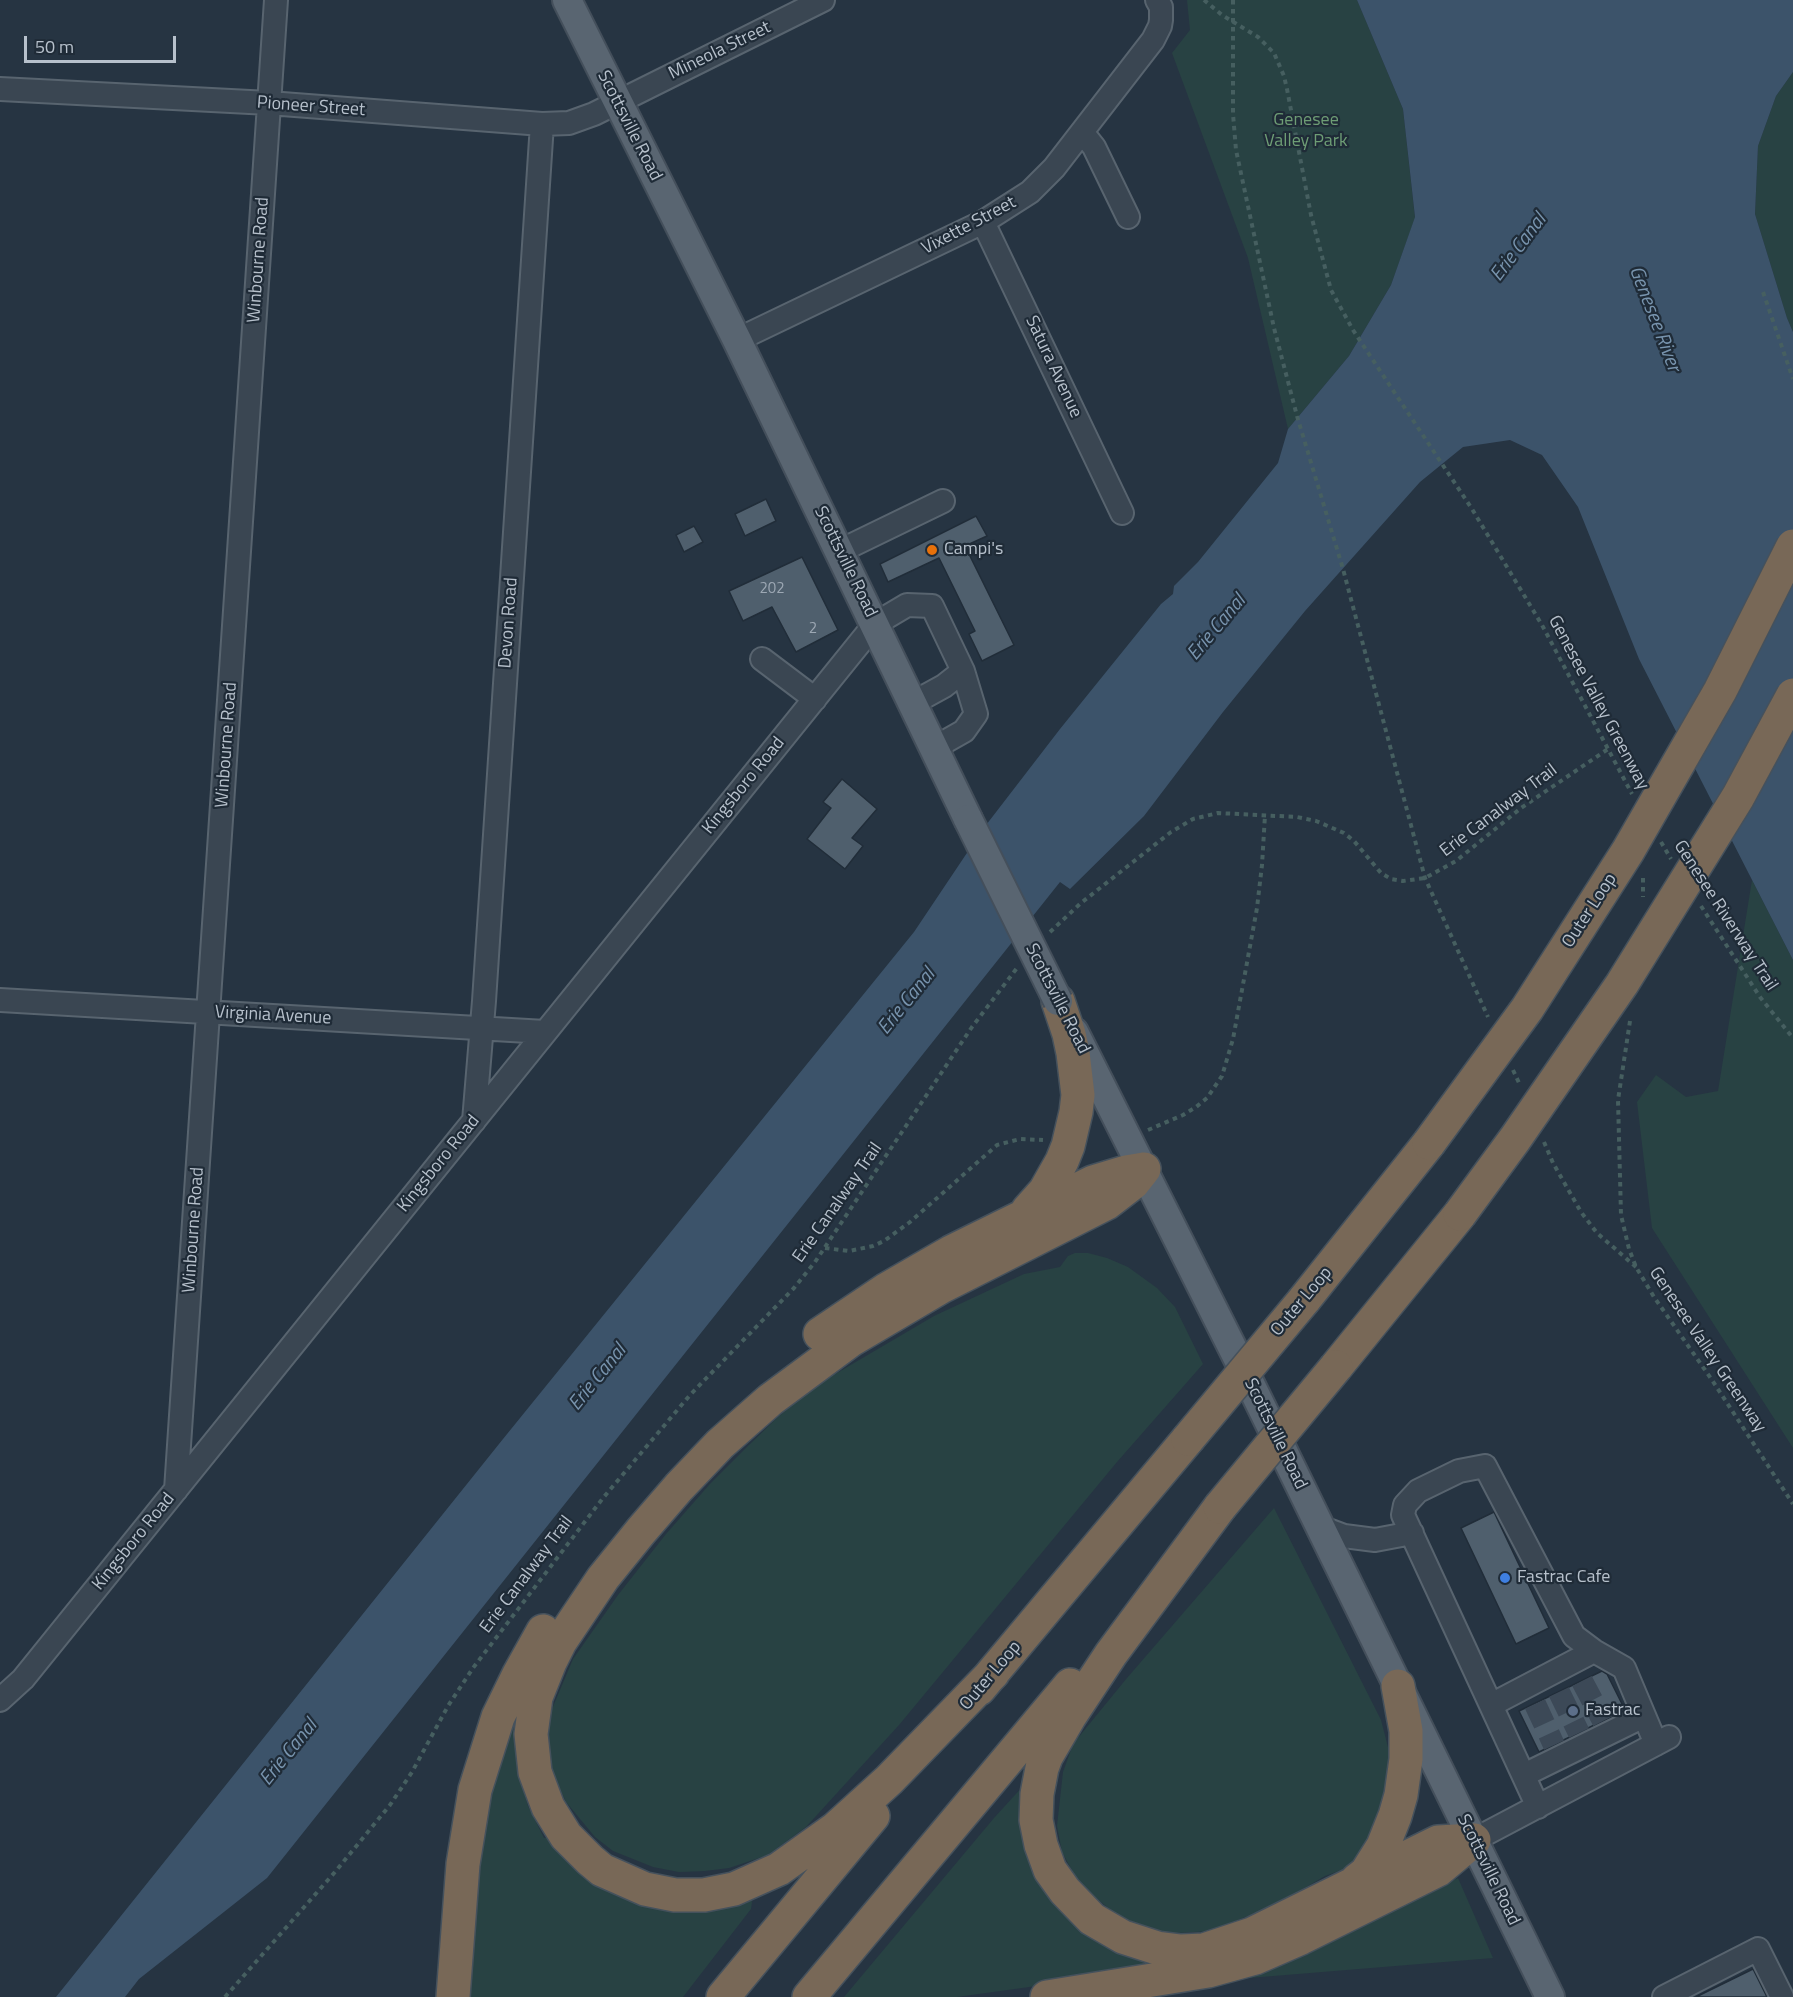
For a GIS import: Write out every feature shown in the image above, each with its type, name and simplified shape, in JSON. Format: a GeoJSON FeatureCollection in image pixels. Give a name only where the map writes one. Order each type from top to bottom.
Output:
{"type":"FeatureCollection","features":[{"type":"Feature","properties":{"kind":"highway","name":"Outer Loop"},"geometry":{"type":"LineString","coordinates":[[723,1997],[1304,1300],[1430,1143],[1516,1024],[1628,851],[1720,691],[1793,546]]}},
{"type":"Feature","properties":{"kind":"highway"},"geometry":{"type":"LineString","coordinates":[[809,1997],[1220,1507],[1460,1214],[1532,1116],[1622,984],[1738,797],[1793,695]]}},
{"type":"Feature","properties":{"kind":"highway"},"geometry":{"type":"LineString","coordinates":[[1012,1222],[1034,1203],[1054,1177],[1072,1130],[1078,1095],[1076,1074],[1070,1034],[1058,1001]]}},
{"type":"Feature","properties":{"kind":"highway"},"geometry":{"type":"LineString","coordinates":[[453,1997],[465,1839],[482,1765],[498,1717],[547,1624],[579,1576],[623,1521],[666,1471],[731,1407],[821,1334],[897,1283],[951,1252],[1093,1182],[1144,1169]]}},
{"type":"Feature","properties":{"kind":"highway"},"geometry":{"type":"LineString","coordinates":[[993,1673],[889,1780],[835,1829],[779,1869],[734,1889],[704,1894],[675,1895],[645,1889],[602,1870],[578,1848],[557,1822],[540,1789],[535,1772],[531,1734],[536,1697],[560,1642],[603,1578],[679,1487],[720,1444],[770,1400],[851,1340],[960,1276],[1107,1203],[1133,1183],[1144,1169]]}},
{"type":"Feature","properties":{"kind":"highway"},"geometry":{"type":"LineString","coordinates":[[1220,1507],[1122,1638],[1052,1746],[1042,1768],[1037,1794],[1036,1820],[1041,1845],[1056,1880],[1092,1919],[1123,1937],[1146,1946],[1169,1950],[1204,1950],[1228,1944],[1252,1934],[1438,1842],[1474,1840]]}},
{"type":"Feature","properties":{"kind":"highway"},"geometry":{"type":"LineString","coordinates":[[1349,1888],[1366,1873],[1383,1846],[1398,1805],[1405,1772],[1407,1746],[1405,1716],[1398,1686]]}},
{"type":"Feature","properties":{"kind":"highway"},"geometry":{"type":"LineString","coordinates":[[1047,1997],[1208,1971],[1255,1958],[1301,1938],[1438,1870],[1474,1840]]}},
{"type":"Feature","properties":{"kind":"main road","name":"Scottsville Road"},"geometry":{"type":"LineString","coordinates":[[567,0],[738,340],[968,819],[1144,1169],[1550,1997]]}},
{"type":"Feature","properties":{"kind":"street","name":"Winbourne Road"},"geometry":{"type":"LineString","coordinates":[[176,1490],[276,0]]}},
{"type":"Feature","properties":{"kind":"street","name":"Mineola Street"},"geometry":{"type":"LineString","coordinates":[[617,102],[823,0]]}},
{"type":"Feature","properties":{"kind":"street","name":"Vixette Street"},"geometry":{"type":"LineString","coordinates":[[738,340],[983,222],[1019,200],[1054,168],[1153,40],[1160,26],[1159,7]]}},
{"type":"Feature","properties":{"kind":"street","name":"Pioneer Street"},"geometry":{"type":"LineString","coordinates":[[0,89],[269,103],[542,124],[580,120],[617,102]]}},
{"type":"Feature","properties":{"kind":"street","name":"Devon Road"},"geometry":{"type":"LineString","coordinates":[[474,1121],[542,124]]}},
{"type":"Feature","properties":{"kind":"street"},"geometry":{"type":"LineString","coordinates":[[1082,132],[1094,147],[1128,217]]}},
{"type":"Feature","properties":{"kind":"street","name":"Satura Avenue"},"geometry":{"type":"LineString","coordinates":[[983,222],[1122,513]]}},
{"type":"Feature","properties":{"kind":"street"},"geometry":{"type":"LineString","coordinates":[[840,551],[943,501]]}},
{"type":"Feature","properties":{"kind":"street"},"geometry":{"type":"LineString","coordinates":[[875,624],[907,605],[933,606],[963,671],[976,714],[964,731],[934,748]]}},
{"type":"Feature","properties":{"kind":"street","name":"Kingsboro Road"},"geometry":{"type":"LineString","coordinates":[[0,1700],[23,1679],[875,624]]}},
{"type":"Feature","properties":{"kind":"street"},"geometry":{"type":"LineString","coordinates":[[762,659],[815,699]]}},
{"type":"Feature","properties":{"kind":"street"},"geometry":{"type":"LineString","coordinates":[[913,703],[945,686],[963,671]]}},
{"type":"Feature","properties":{"kind":"street","name":"Virginia Avenue"},"geometry":{"type":"LineString","coordinates":[[0,1000],[545,1032]]}},
{"type":"Feature","properties":{"kind":"street"},"geometry":{"type":"LineString","coordinates":[[1474,1840],[1539,1807],[1662,1740],[1644,1716],[1624,1668],[1594,1651],[1574,1636],[1557,1632],[1518,1549],[1518,1526],[1485,1466],[1459,1471],[1418,1491],[1405,1505],[1403,1515],[1539,1807]]}},
{"type":"Feature","properties":{"kind":"street"},"geometry":{"type":"LineString","coordinates":[[1320,1527],[1344,1536],[1375,1540],[1412,1533]]}},
{"type":"Feature","properties":{"kind":"street"},"geometry":{"type":"LineString","coordinates":[[1491,1705],[1531,1695],[1577,1672],[1594,1651]]}},
{"type":"Feature","properties":{"kind":"street"},"geometry":{"type":"LineString","coordinates":[[1524,1775],[1557,1751],[1606,1727],[1644,1716]]}},
{"type":"Feature","properties":{"kind":"street"},"geometry":{"type":"LineString","coordinates":[[1664,1997],[1758,1949],[1782,1997]]}},
{"type":"Feature","properties":{"kind":"path","name":"Genesee Valley Greenway"},"geometry":{"type":"LineString","coordinates":[[1204,0],[1258,37],[1274,53],[1287,88],[1311,214],[1331,290],[1353,330],[1448,470],[1542,625],[1634,798]]}},
{"type":"Feature","properties":{"kind":"path"},"geometry":{"type":"LineString","coordinates":[[1233,0],[1233,114],[1236,150],[1274,328],[1297,416],[1343,569],[1425,878],[1491,1023]]}},
{"type":"Feature","properties":{"kind":"path"},"geometry":{"type":"LineString","coordinates":[[1763,292],[1793,379]]}},
{"type":"Feature","properties":{"kind":"path","name":"Erie Canalway Trail"},"geometry":{"type":"LineString","coordinates":[[1043,938],[1081,903],[1171,832],[1193,819],[1218,813],[1297,817],[1316,821],[1344,833],[1354,841],[1371,863],[1391,879],[1403,881],[1425,878],[1456,861],[1521,808],[1608,749]]}},
{"type":"Feature","properties":{"kind":"path","name":"Genesee Riverway Trail"},"geometry":{"type":"LineString","coordinates":[[1657,836],[1675,865]]}},
{"type":"Feature","properties":{"kind":"path"},"geometry":{"type":"LineString","coordinates":[[1642,866],[1643,901]]}},
{"type":"Feature","properties":{"kind":"path","name":"Genesee Riverway Trail"},"geometry":{"type":"LineString","coordinates":[[1699,903],[1760,997],[1793,1038]]}},
{"type":"Feature","properties":{"kind":"path","name":"Erie Canalway Trail"},"geometry":{"type":"LineString","coordinates":[[225,1997],[385,1812],[407,1781],[448,1706],[473,1668],[603,1498],[690,1395],[794,1288],[815,1262],[972,1027],[1023,960]]}},
{"type":"Feature","properties":{"kind":"path","name":"Genesee Valley Greenway"},"geometry":{"type":"LineString","coordinates":[[1631,1015],[1619,1079],[1621,1215],[1624,1233],[1636,1267],[1654,1297],[1712,1380],[1793,1504]]}},
{"type":"Feature","properties":{"kind":"path"},"geometry":{"type":"LineString","coordinates":[[1510,1064],[1522,1091]]}},
{"type":"Feature","properties":{"kind":"path"},"geometry":{"type":"LineString","coordinates":[[1539,1131],[1553,1163],[1581,1212],[1597,1233],[1636,1267]]}},
{"type":"Feature","properties":{"kind":"green space","name":"Genesee Valley Park"},"geometry":{"type":"Polygon","coordinates":[[[1187,0],[1357,0],[1403,109],[1415,218],[1391,285],[1349,356],[1288,429],[1248,258],[1172,53],[1190,30],[1187,0]]]}},
{"type":"Feature","properties":{"kind":"green space"},"geometry":{"type":"Polygon","coordinates":[[[1793,72],[1793,332],[1755,214],[1758,146],[1776,96],[1793,72]]]}},
{"type":"Feature","properties":{"kind":"green space"},"geometry":{"type":"Polygon","coordinates":[[[1752,880],[1793,960],[1793,1448],[1652,1228],[1637,1102],[1656,1075],[1686,1097],[1718,1091],[1752,880]]]}},
{"type":"Feature","properties":{"kind":"green space"},"geometry":{"type":"Polygon","coordinates":[[[1075,1253],[1088,1253],[1107,1258],[1128,1267],[1157,1288],[1175,1307],[1203,1364],[1117,1462],[899,1725],[806,1827],[768,1855],[729,1868],[705,1871],[679,1872],[653,1867],[613,1851],[595,1837],[566,1802],[554,1777],[549,1754],[549,1716],[573,1659],[618,1595],[666,1534],[709,1485],[749,1445],[779,1416],[820,1383],[934,1316],[1024,1274],[1060,1267],[1068,1256],[1075,1253]]]}},
{"type":"Feature","properties":{"kind":"green space"},"geometry":{"type":"Polygon","coordinates":[[[1274,1508],[1381,1720],[1390,1755],[1392,1786],[1361,1858],[1347,1868],[1325,1876],[1279,1903],[1212,1931],[1176,1933],[1146,1930],[1112,1911],[1091,1894],[1074,1874],[1062,1852],[1057,1826],[1063,1772],[1073,1744],[1274,1508]]]}},
{"type":"Feature","properties":{"kind":"green space"},"geometry":{"type":"Polygon","coordinates":[[[522,1696],[520,1778],[528,1806],[544,1838],[555,1838],[573,1858],[750,1894],[751,1909],[683,1997],[462,1997],[477,1833],[522,1696]]]}},
{"type":"Feature","properties":{"kind":"green space"},"geometry":{"type":"Polygon","coordinates":[[[1025,1784],[1035,1864],[1195,1964],[957,1997],[844,1997],[994,1818],[1025,1784]]]}},
{"type":"Feature","properties":{"kind":"green space"},"geometry":{"type":"Polygon","coordinates":[[[1458,1878],[1493,1958],[1249,1978],[1458,1878]]]}},
{"type":"Feature","properties":{"kind":"water"},"geometry":{"type":"Polygon","coordinates":[[[1357,0],[1793,0],[1793,72],[1776,96],[1758,146],[1755,214],[1793,332],[1793,960],[1639,659],[1578,507],[1542,455],[1510,440],[1463,447],[1420,482],[1305,611],[1223,712],[1144,816],[1070,889],[1060,882],[267,1878],[139,1979],[125,1997],[56,1997],[503,1439],[914,932],[983,829],[1060,729],[1161,604],[1173,594],[1174,586],[1198,562],[1278,463],[1288,429],[1349,356],[1391,285],[1415,217],[1403,109],[1357,0]]]}},
{"type":"Feature","properties":{"kind":"building"},"geometry":{"type":"Polygon","coordinates":[[[766,499],[776,521],[745,536],[735,514],[766,499]]]}},
{"type":"Feature","properties":{"kind":"building"},"geometry":{"type":"Polygon","coordinates":[[[976,516],[987,536],[965,546],[1014,645],[982,661],[969,634],[975,631],[939,558],[888,582],[880,564],[976,516]]]}},
{"type":"Feature","properties":{"kind":"building"},"geometry":{"type":"Polygon","coordinates":[[[694,526],[703,542],[684,552],[676,535],[694,526]]]}},
{"type":"Feature","properties":{"kind":"building"},"geometry":{"type":"Polygon","coordinates":[[[802,557],[838,630],[796,652],[772,607],[743,621],[729,591],[802,557]]]}},
{"type":"Feature","properties":{"kind":"building"},"geometry":{"type":"Polygon","coordinates":[[[842,779],[877,809],[852,838],[863,846],[845,869],[807,839],[831,808],[823,802],[842,779]]]}},
{"type":"Feature","properties":{"kind":"building","name":"Fastrac Cafe"},"geometry":{"type":"Polygon","coordinates":[[[1494,1512],[1549,1628],[1516,1644],[1461,1528],[1494,1512]]]}},
{"type":"Feature","properties":{"kind":"building"},"geometry":{"type":"Polygon","coordinates":[[[1602,1671],[1607,1674],[1625,1710],[1539,1752],[1519,1711],[1602,1671]]]}},
{"type":"Feature","properties":{"kind":"building"},"geometry":{"type":"Polygon","coordinates":[[[1753,1969],[1767,1997],[1696,1997],[1753,1969]]]}},
{"type":"Feature","properties":{"kind":"tunnel"},"geometry":{"type":"LineString","coordinates":[[1582,1681],[1603,1721]]}},
{"type":"Feature","properties":{"kind":"tunnel"},"geometry":{"type":"LineString","coordinates":[[1559,1692],[1579,1733]]}},
{"type":"Feature","properties":{"kind":"tunnel"},"geometry":{"type":"LineString","coordinates":[[1535,1704],[1554,1745]]}},
{"type":"Feature","properties":{"kind":"place","name":"Campi's"},"geometry":{"type":"Point","coordinates":[932,550]}},
{"type":"Feature","properties":{"kind":"place","name":"Fastrac Cafe"},"geometry":{"type":"Point","coordinates":[1505,1578]}},
{"type":"Feature","properties":{"kind":"place","name":"Fastrac"},"geometry":{"type":"Point","coordinates":[1573,1711]}},
{"type":"Feature","properties":{"kind":"water label","name":"Erie Canal"},"geometry":{"type":"Point","coordinates":[1519,248]}},
{"type":"Feature","properties":{"kind":"water label","name":"Genesee River"},"geometry":{"type":"Point","coordinates":[1654,319]}},
{"type":"Feature","properties":{"kind":"water label","name":"Erie Canal"},"geometry":{"type":"Point","coordinates":[1217,628]}},
{"type":"Feature","properties":{"kind":"water label","name":"Erie Canal"},"geometry":{"type":"Point","coordinates":[907,1002]}},
{"type":"Feature","properties":{"kind":"water label","name":"Erie Canal"},"geometry":{"type":"Point","coordinates":[598,1378]}},
{"type":"Feature","properties":{"kind":"water label","name":"Erie Canal"},"geometry":{"type":"Point","coordinates":[289,1753]}}]}
